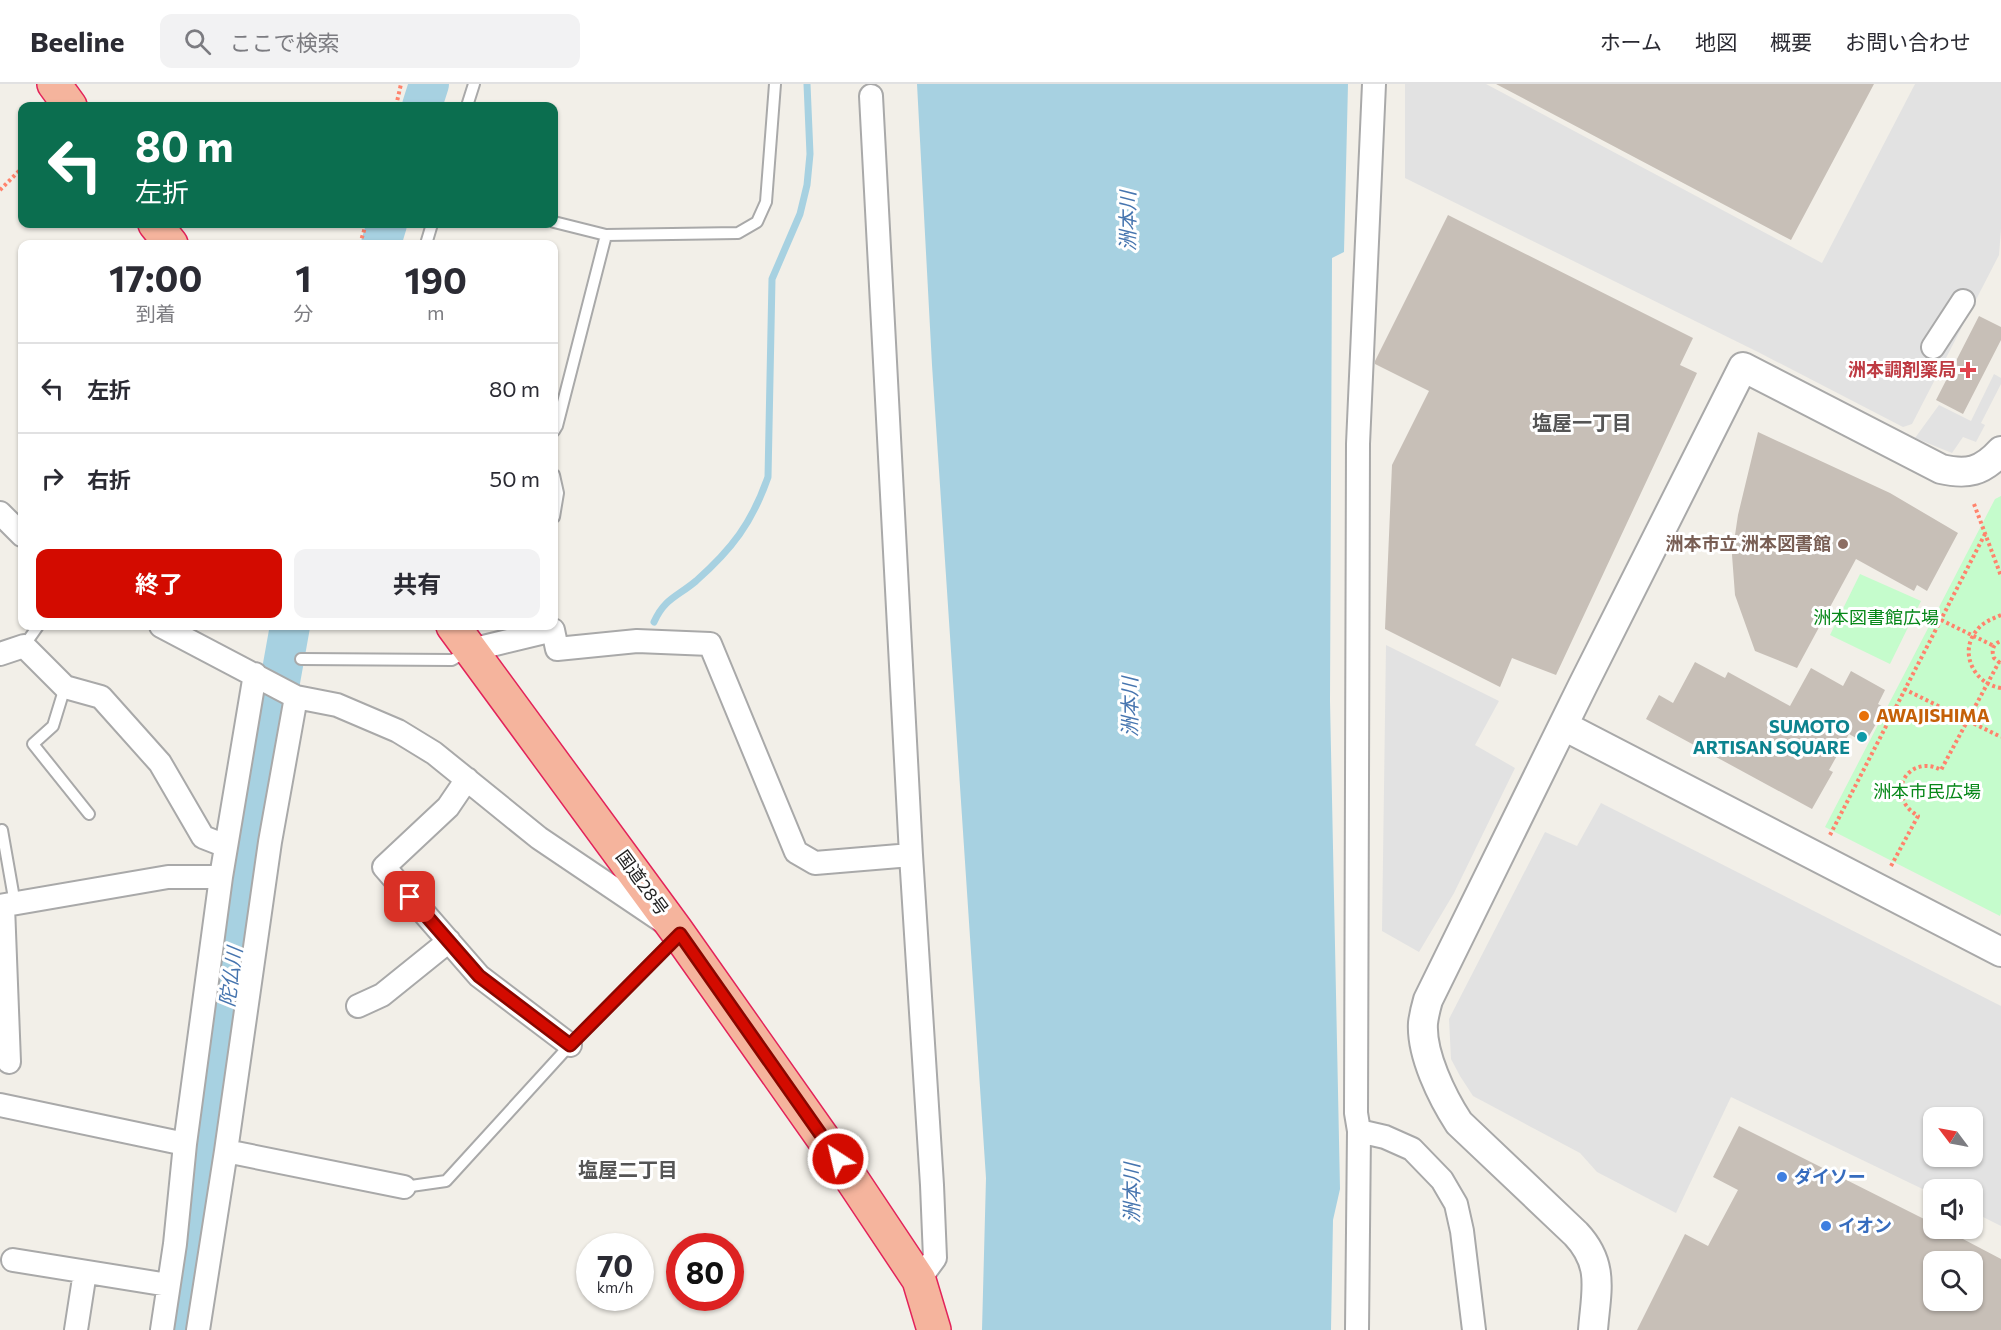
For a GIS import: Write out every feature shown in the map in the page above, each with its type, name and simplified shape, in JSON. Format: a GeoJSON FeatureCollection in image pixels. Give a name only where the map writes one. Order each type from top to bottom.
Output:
{"type":"FeatureCollection","features":[{"type":"Feature","properties":{"kind":"highway"},"geometry":{"type":"LineString","coordinates":[[54,84],[67,102]]}},
{"type":"Feature","properties":{"kind":"highway"},"geometry":{"type":"LineString","coordinates":[[158,228],[168,240]]}},
{"type":"Feature","properties":{"kind":"highway","name":"国道28号"},"geometry":{"type":"LineString","coordinates":[[460,633],[678,932],[851,1178],[919,1280],[934,1330]]}},
{"type":"Feature","properties":{"kind":"street"},"geometry":{"type":"LineString","coordinates":[[1357,1330],[1358,444],[1374,84]]}},
{"type":"Feature","properties":{"kind":"street"},"geometry":{"type":"LineString","coordinates":[[871,96],[911,855],[932,1185],[934,1258],[919,1280]]}},
{"type":"Feature","properties":{"kind":"street"},"geometry":{"type":"LineString","coordinates":[[1933,347],[1963,301]]}},
{"type":"Feature","properties":{"kind":"street"},"geometry":{"type":"LineString","coordinates":[[1593,1330],[1598,1275],[1587,1245],[1459,1123],[1442,1094],[1425,1046],[1423,1023],[1428,1000],[1444,965],[1743,367],[1941,469],[1964,473],[1981,468],[2001,451]]}},
{"type":"Feature","properties":{"kind":"street"},"geometry":{"type":"LineString","coordinates":[[0,513],[18,531]]}},
{"type":"Feature","properties":{"kind":"street"},"geometry":{"type":"LineString","coordinates":[[169,630],[296,697],[337,705],[398,731],[434,753],[538,838],[678,932]]}},
{"type":"Feature","properties":{"kind":"street"},"geometry":{"type":"LineString","coordinates":[[460,633],[553,630],[557,649],[637,641],[710,644],[796,852],[815,863],[911,855]]}},
{"type":"Feature","properties":{"kind":"street"},"geometry":{"type":"LineString","coordinates":[[0,654],[24,646],[65,687],[102,697],[160,763],[203,837],[226,846]]}},
{"type":"Feature","properties":{"kind":"street"},"geometry":{"type":"LineString","coordinates":[[162,1330],[221,877],[255,674]]}},
{"type":"Feature","properties":{"kind":"street"},"geometry":{"type":"LineString","coordinates":[[198,1330],[268,854],[296,697]]}},
{"type":"Feature","properties":{"kind":"street"},"geometry":{"type":"LineString","coordinates":[[1563,726],[2001,952]]}},
{"type":"Feature","properties":{"kind":"street"},"geometry":{"type":"LineString","coordinates":[[467,779],[448,807],[384,867],[479,976],[570,1045]]}},
{"type":"Feature","properties":{"kind":"street"},"geometry":{"type":"LineString","coordinates":[[9,1062],[6,905],[168,877],[221,877]]}},
{"type":"Feature","properties":{"kind":"street"},"geometry":{"type":"LineString","coordinates":[[358,1006],[382,995],[449,941]]}},
{"type":"Feature","properties":{"kind":"street"},"geometry":{"type":"LineString","coordinates":[[0,1105],[185,1144]]}},
{"type":"Feature","properties":{"kind":"street"},"geometry":{"type":"LineString","coordinates":[[1359,1131],[1385,1137],[1412,1149],[1442,1180],[1456,1204],[1462,1231],[1474,1330]]}},
{"type":"Feature","properties":{"kind":"street"},"geometry":{"type":"LineString","coordinates":[[226,1151],[404,1187]]}},
{"type":"Feature","properties":{"kind":"street"},"geometry":{"type":"LineString","coordinates":[[175,1244],[210,1250]]}},
{"type":"Feature","properties":{"kind":"street"},"geometry":{"type":"LineString","coordinates":[[13,1260],[168,1285]]}},
{"type":"Feature","properties":{"kind":"street"},"geometry":{"type":"LineString","coordinates":[[76,1330],[85,1272]]}},
{"type":"Feature","properties":{"kind":"lane"},"geometry":{"type":"LineString","coordinates":[[468,102],[474,84]]}},
{"type":"Feature","properties":{"kind":"lane"},"geometry":{"type":"LineString","coordinates":[[558,223],[606,235],[738,233],[757,222],[766,202],[775,84]]}},
{"type":"Feature","properties":{"kind":"lane"},"geometry":{"type":"LineString","coordinates":[[558,422],[606,235]]}},
{"type":"Feature","properties":{"kind":"lane"},"geometry":{"type":"LineString","coordinates":[[24,646],[35,630]]}},
{"type":"Feature","properties":{"kind":"lane"},"geometry":{"type":"LineString","coordinates":[[301,659],[452,660],[460,633]]}},
{"type":"Feature","properties":{"kind":"lane"},"geometry":{"type":"LineString","coordinates":[[65,687],[53,726],[33,744],[89,814]]}},
{"type":"Feature","properties":{"kind":"lane"},"geometry":{"type":"LineString","coordinates":[[2,830],[6,905]]}},
{"type":"Feature","properties":{"kind":"lane"},"geometry":{"type":"LineString","coordinates":[[404,1187],[446,1181],[570,1045],[678,932]]}},
{"type":"Feature","properties":{"kind":"path"},"geometry":{"type":"LineString","coordinates":[[397,102],[401,84]]}},
{"type":"Feature","properties":{"kind":"path"},"geometry":{"type":"LineString","coordinates":[[0,190],[18,172]]}},
{"type":"Feature","properties":{"kind":"path"},"geometry":{"type":"LineString","coordinates":[[1974,504],[2001,576]]}},
{"type":"Feature","properties":{"kind":"path"},"geometry":{"type":"LineString","coordinates":[[1830,835],[1985,534]]}},
{"type":"Feature","properties":{"kind":"path"},"geometry":{"type":"LineString","coordinates":[[2001,615],[1984,623],[1973,636],[1969,656],[1971,667],[1977,676],[1988,684],[2001,688]]}},
{"type":"Feature","properties":{"kind":"path"},"geometry":{"type":"LineString","coordinates":[[1941,620],[1994,646]]}},
{"type":"Feature","properties":{"kind":"path"},"geometry":{"type":"LineString","coordinates":[[1994,646],[2001,641]]}},
{"type":"Feature","properties":{"kind":"path"},"geometry":{"type":"LineString","coordinates":[[1891,866],[1918,816],[1907,809],[1901,797],[1900,791],[1905,778],[1911,771],[1924,766],[1941,770],[2000,663],[1994,658],[1994,646]]}},
{"type":"Feature","properties":{"kind":"path"},"geometry":{"type":"LineString","coordinates":[[1905,689],[2001,737]]}},
{"type":"Feature","properties":{"kind":"green space","name":"洲本市民広場"},"geometry":{"type":"Polygon","coordinates":[[[2001,496],[2000,916],[1825,827],[1995,499],[2001,496]]]}},
{"type":"Feature","properties":{"kind":"green space","name":"洲本図書館広場"},"geometry":{"type":"Polygon","coordinates":[[[1860,574],[1921,601],[1890,664],[1830,635],[1860,574]]]}},
{"type":"Feature","properties":{"kind":"shaded area"},"geometry":{"type":"Polygon","coordinates":[[[1405,84],[1486,84],[1822,263],[1915,84],[2001,84],[1999,255],[1912,424],[1903,427],[1758,352],[1405,178],[1405,84]]]}},
{"type":"Feature","properties":{"kind":"shaded area"},"geometry":{"type":"Polygon","coordinates":[[[1994,374],[2001,378],[2001,384],[1981,423],[1985,425],[1976,442],[1963,437],[1952,453],[1915,438],[1939,405],[1971,421],[1994,374]]]}},
{"type":"Feature","properties":{"kind":"shaded area"},"geometry":{"type":"Polygon","coordinates":[[[1386,645],[1499,701],[1475,745],[1515,768],[1454,893],[1419,952],[1382,931],[1386,645]]]}},
{"type":"Feature","properties":{"kind":"shaded area"},"geometry":{"type":"Polygon","coordinates":[[[1601,803],[2001,1006],[2001,1226],[1983,1217],[1983,1179],[1923,1179],[1923,1189],[1731,1097],[1676,1213],[1597,1172],[1580,1153],[1473,1096],[1451,1059],[1449,1019],[1545,832],[1577,846],[1601,803]]]}},
{"type":"Feature","properties":{"kind":"water","name":"洲本川"},"geometry":{"type":"Polygon","coordinates":[[[917,84],[1348,84],[1344,252],[1332,258],[1330,701],[1340,1189],[1333,1220],[1331,1330],[982,1330],[986,1178],[932,365],[917,84]]]}},
{"type":"Feature","properties":{"kind":"building"},"geometry":{"type":"Polygon","coordinates":[[[1496,84],[1874,84],[1791,240],[1496,84]]]}},
{"type":"Feature","properties":{"kind":"building"},"geometry":{"type":"Polygon","coordinates":[[[1448,215],[1693,338],[1680,365],[1697,373],[1556,675],[1512,658],[1500,687],[1385,629],[1392,465],[1429,391],[1375,364],[1375,361],[1448,215]]]}},
{"type":"Feature","properties":{"kind":"building","name":"洲本調剤薬局"},"geometry":{"type":"Polygon","coordinates":[[[1979,316],[2001,327],[2001,340],[1963,414],[1936,400],[1979,316]]]}},
{"type":"Feature","properties":{"kind":"building","name":"洲本市立 洲本図書館"},"geometry":{"type":"Polygon","coordinates":[[[1758,432],[1890,493],[1958,533],[1927,591],[1917,585],[1914,591],[1856,559],[1797,668],[1755,651],[1735,595],[1732,555],[1738,515],[1758,432]]]}},
{"type":"Feature","properties":{"kind":"building"},"geometry":{"type":"Polygon","coordinates":[[[1695,662],[1725,678],[1728,672],[1790,706],[1811,668],[1843,686],[1851,671],[1885,690],[1878,704],[1885,708],[1865,743],[1849,734],[1829,770],[1833,772],[1812,809],[1646,719],[1659,695],[1673,703],[1695,662]]]}},
{"type":"Feature","properties":{"kind":"building","name":"イオン"},"geometry":{"type":"Polygon","coordinates":[[[1739,1126],[1923,1218],[1923,1239],[1963,1239],[2001,1259],[2001,1330],[1637,1330],[1685,1234],[1708,1246],[1738,1190],[1713,1177],[1739,1126]]]}},
{"type":"Feature","properties":{"kind":"waterway","name":"陀仏川"},"geometry":{"type":"LineString","coordinates":[[423,102],[429,84]]}},
{"type":"Feature","properties":{"kind":"waterway"},"geometry":{"type":"LineString","coordinates":[[654,622],[667,603],[696,581],[720,558],[740,534],[755,508],[768,477],[772,279],[800,214],[807,185],[810,154],[807,84]]}},
{"type":"Feature","properties":{"kind":"waterway","name":"陀仏川"},"geometry":{"type":"LineString","coordinates":[[382,240],[386,228]]}},
{"type":"Feature","properties":{"kind":"waterway","name":"陀仏川"},"geometry":{"type":"LineString","coordinates":[[179,1330],[248,860],[289,630]]}},
{"type":"Feature","properties":{"kind":"place","name":"洲本調剤薬局"},"geometry":{"type":"Point","coordinates":[1968,370]}},
{"type":"Feature","properties":{"kind":"place","name":"洲本市立 洲本図書館"},"geometry":{"type":"Point","coordinates":[1843,544]}},
{"type":"Feature","properties":{"kind":"place","name":"AWAJISHIMA"},"geometry":{"type":"Point","coordinates":[1864,716]}},
{"type":"Feature","properties":{"kind":"place","name":"SUMOTO ARTISAN SQUARE"},"geometry":{"type":"Point","coordinates":[1862,737]}},
{"type":"Feature","properties":{"kind":"place","name":"ダイソー"},"geometry":{"type":"Point","coordinates":[1782,1177]}},
{"type":"Feature","properties":{"kind":"place","name":"イオン"},"geometry":{"type":"Point","coordinates":[1826,1226]}},
{"type":"Feature","properties":{"kind":"district","name":"塩屋一丁目"},"geometry":{"type":"Point","coordinates":[1582,423]}},
{"type":"Feature","properties":{"kind":"district","name":"塩屋二丁目"},"geometry":{"type":"Point","coordinates":[628,1170]}},
{"type":"Feature","properties":{"kind":"route"},"geometry":{"type":"LineString","coordinates":[[410,897],[479,976],[570,1045],[680,934],[838,1159]]}}]}
